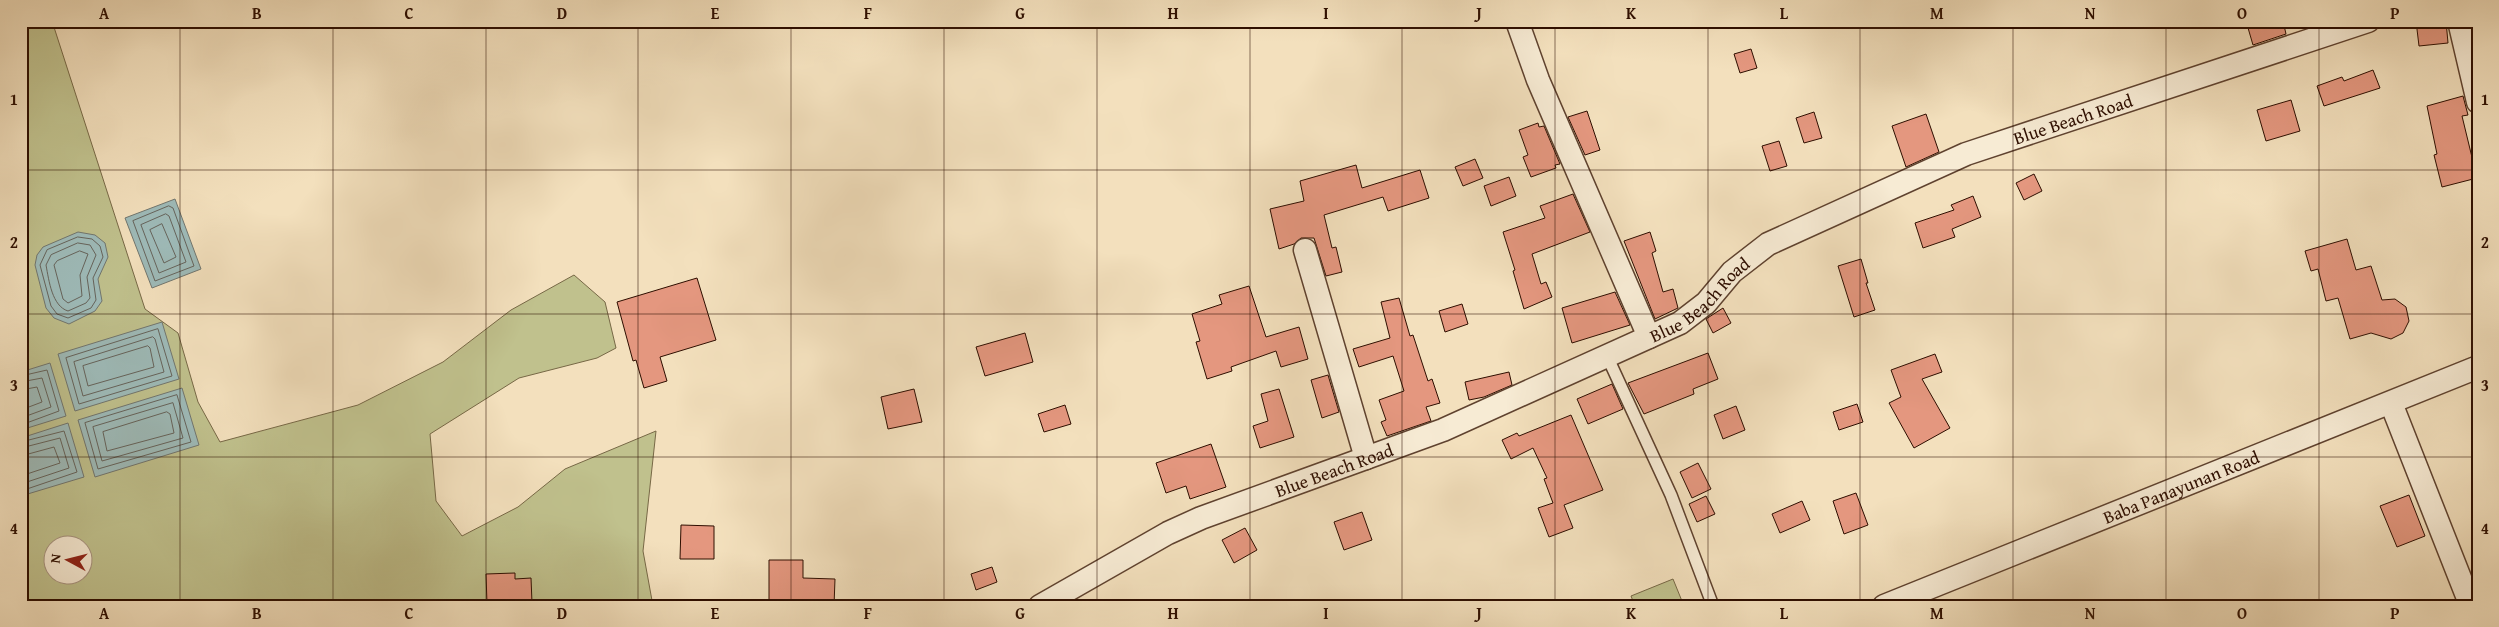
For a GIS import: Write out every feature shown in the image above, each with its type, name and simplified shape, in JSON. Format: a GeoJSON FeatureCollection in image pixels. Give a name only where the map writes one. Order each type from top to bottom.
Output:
{"type":"FeatureCollection","features":[{"type":"Feature","properties":{"kind":"street"},"geometry":{"type":"LineString","coordinates":[[1517,21],[1538,80],[1648,337]]}},
{"type":"Feature","properties":{"kind":"street","name":"Blue Beach Road"},"geometry":{"type":"LineString","coordinates":[[1040,606],[1176,529],[1443,430],[1680,323],[1706,303],[1732,272],[1768,244],[1966,154],[2368,21]]}},
{"type":"Feature","properties":{"kind":"street"},"geometry":{"type":"LineString","coordinates":[[2459,21],[2471,52],[2478,102]]}},
{"type":"Feature","properties":{"kind":"street"},"geometry":{"type":"LineString","coordinates":[[1305,250],[1366,458]]}},
{"type":"Feature","properties":{"kind":"street","name":"Baba Panayunan Road"},"geometry":{"type":"LineString","coordinates":[[1884,606],[2478,367]]}},
{"type":"Feature","properties":{"kind":"street"},"geometry":{"type":"LineString","coordinates":[[2391,403],[2471,606]]}},
{"type":"Feature","properties":{"kind":"lane"},"geometry":{"type":"LineString","coordinates":[[1607,356],[1671,495],[1713,606]]}},
{"type":"Feature","properties":{"kind":"green space"},"geometry":{"type":"Polygon","coordinates":[[[21,21],[52,21],[145,309],[178,333],[198,402],[220,442],[358,405],[443,362],[511,310],[574,275],[605,302],[616,348],[597,358],[519,378],[430,434],[436,501],[462,536],[518,507],[565,469],[656,431],[643,551],[653,606],[21,606],[21,21]]]}},
{"type":"Feature","properties":{"kind":"green space"},"geometry":{"type":"Polygon","coordinates":[[[1673,579],[1684,606],[1635,606],[1631,596],[1673,579]]]}},
{"type":"Feature","properties":{"kind":"water"},"geometry":{"type":"Polygon","coordinates":[[[175,199],[201,269],[152,288],[125,218],[175,199]]]}},
{"type":"Feature","properties":{"kind":"water"},"geometry":{"type":"Polygon","coordinates":[[[78,232],[95,235],[105,243],[108,257],[98,279],[102,301],[95,311],[69,324],[54,318],[46,308],[35,265],[37,255],[43,247],[78,232]]]}},
{"type":"Feature","properties":{"kind":"water"},"geometry":{"type":"Polygon","coordinates":[[[162,322],[179,379],[75,411],[58,354],[162,322]]]}},
{"type":"Feature","properties":{"kind":"water"},"geometry":{"type":"Polygon","coordinates":[[[50,363],[66,416],[21,430],[21,372],[50,363]]]}},
{"type":"Feature","properties":{"kind":"water"},"geometry":{"type":"Polygon","coordinates":[[[182,388],[199,445],[95,477],[78,420],[182,388]]]}},
{"type":"Feature","properties":{"kind":"water"},"geometry":{"type":"Polygon","coordinates":[[[68,423],[84,477],[21,496],[21,438],[68,423]]]}},
{"type":"Feature","properties":{"kind":"building"},"geometry":{"type":"Polygon","coordinates":[[[2246,21],[2283,21],[2286,34],[2253,45],[2246,21]]]}},
{"type":"Feature","properties":{"kind":"building"},"geometry":{"type":"Polygon","coordinates":[[[2416,21],[2446,21],[2448,43],[2419,46],[2416,21]]]}},
{"type":"Feature","properties":{"kind":"building"},"geometry":{"type":"Polygon","coordinates":[[[1751,49],[1757,68],[1740,73],[1734,54],[1751,49]]]}},
{"type":"Feature","properties":{"kind":"building"},"geometry":{"type":"Polygon","coordinates":[[[2373,70],[2380,88],[2324,106],[2317,86],[2342,77],[2344,81],[2373,70]]]}},
{"type":"Feature","properties":{"kind":"building"},"geometry":{"type":"Polygon","coordinates":[[[2463,96],[2468,115],[2462,116],[2477,178],[2442,187],[2434,155],[2437,154],[2427,106],[2463,96]]]}},
{"type":"Feature","properties":{"kind":"building"},"geometry":{"type":"Polygon","coordinates":[[[2291,100],[2300,131],[2266,141],[2257,110],[2291,100]]]}},
{"type":"Feature","properties":{"kind":"building"},"geometry":{"type":"Polygon","coordinates":[[[1587,111],[1600,150],[1585,155],[1568,117],[1587,111]]]}},
{"type":"Feature","properties":{"kind":"building"},"geometry":{"type":"Polygon","coordinates":[[[1814,112],[1822,138],[1804,143],[1796,118],[1814,112]]]}},
{"type":"Feature","properties":{"kind":"building"},"geometry":{"type":"Polygon","coordinates":[[[1926,114],[1939,152],[1906,167],[1892,126],[1926,114]]]}},
{"type":"Feature","properties":{"kind":"building"},"geometry":{"type":"Polygon","coordinates":[[[1538,123],[1539,127],[1544,126],[1560,164],[1555,165],[1556,168],[1531,177],[1523,157],[1528,155],[1519,130],[1538,123]]]}},
{"type":"Feature","properties":{"kind":"building"},"geometry":{"type":"Polygon","coordinates":[[[1779,141],[1787,166],[1770,171],[1762,146],[1779,141]]]}},
{"type":"Feature","properties":{"kind":"building"},"geometry":{"type":"Polygon","coordinates":[[[1475,159],[1483,178],[1463,186],[1455,167],[1475,159]]]}},
{"type":"Feature","properties":{"kind":"building"},"geometry":{"type":"Polygon","coordinates":[[[1356,165],[1362,188],[1420,170],[1429,198],[1388,211],[1383,197],[1324,215],[1332,248],[1336,247],[1342,272],[1326,276],[1314,238],[1301,238],[1294,244],[1279,249],[1270,209],[1304,201],[1300,181],[1356,165]]]}},
{"type":"Feature","properties":{"kind":"building"},"geometry":{"type":"Polygon","coordinates":[[[2034,174],[2042,191],[2024,200],[2016,183],[2034,174]]]}},
{"type":"Feature","properties":{"kind":"building"},"geometry":{"type":"Polygon","coordinates":[[[1509,177],[1516,196],[1491,206],[1484,186],[1509,177]]]}},
{"type":"Feature","properties":{"kind":"building"},"geometry":{"type":"Polygon","coordinates":[[[1573,194],[1590,232],[1532,254],[1541,284],[1546,282],[1552,297],[1524,309],[1513,271],[1515,270],[1503,232],[1545,218],[1540,206],[1573,194]]]}},
{"type":"Feature","properties":{"kind":"building"},"geometry":{"type":"Polygon","coordinates":[[[1973,196],[1981,217],[1952,229],[1955,237],[1923,248],[1915,223],[1954,210],[1951,205],[1973,196]]]}},
{"type":"Feature","properties":{"kind":"building"},"geometry":{"type":"Polygon","coordinates":[[[1650,232],[1656,251],[1652,253],[1663,292],[1673,289],[1678,308],[1655,319],[1624,241],[1650,232]]]}},
{"type":"Feature","properties":{"kind":"building"},"geometry":{"type":"Polygon","coordinates":[[[2347,239],[2356,270],[2371,266],[2382,300],[2395,299],[2406,307],[2409,321],[2403,333],[2391,339],[2371,333],[2350,339],[2338,298],[2326,301],[2318,269],[2311,271],[2305,251],[2347,239]]]}},
{"type":"Feature","properties":{"kind":"building"},"geometry":{"type":"Polygon","coordinates":[[[1861,259],[1868,283],[1866,283],[1875,310],[1854,317],[1838,266],[1861,259]]]}},
{"type":"Feature","properties":{"kind":"building"},"geometry":{"type":"Polygon","coordinates":[[[697,278],[716,340],[660,357],[667,381],[644,388],[636,360],[633,361],[617,302],[697,278]]]}},
{"type":"Feature","properties":{"kind":"building"},"geometry":{"type":"Polygon","coordinates":[[[1249,286],[1266,337],[1299,327],[1308,359],[1281,367],[1276,351],[1231,367],[1232,371],[1207,379],[1196,342],[1200,341],[1192,314],[1222,304],[1219,295],[1249,286]]]}},
{"type":"Feature","properties":{"kind":"building"},"geometry":{"type":"Polygon","coordinates":[[[1615,292],[1630,325],[1572,343],[1562,308],[1615,292]]]}},
{"type":"Feature","properties":{"kind":"building"},"geometry":{"type":"Polygon","coordinates":[[[1399,298],[1410,336],[1413,335],[1428,381],[1432,379],[1440,403],[1426,407],[1431,421],[1387,436],[1381,422],[1386,420],[1379,400],[1404,391],[1393,356],[1359,367],[1353,349],[1390,338],[1381,302],[1399,298]]]}},
{"type":"Feature","properties":{"kind":"building"},"geometry":{"type":"Polygon","coordinates":[[[1462,304],[1468,324],[1445,332],[1439,311],[1462,304]]]}},
{"type":"Feature","properties":{"kind":"building"},"geometry":{"type":"Polygon","coordinates":[[[1723,308],[1731,323],[1713,333],[1706,319],[1723,308]]]}},
{"type":"Feature","properties":{"kind":"building"},"geometry":{"type":"Polygon","coordinates":[[[1025,333],[1033,362],[985,376],[976,347],[1025,333]]]}},
{"type":"Feature","properties":{"kind":"building"},"geometry":{"type":"Polygon","coordinates":[[[1708,353],[1718,379],[1693,389],[1694,394],[1644,414],[1628,383],[1708,353]]]}},
{"type":"Feature","properties":{"kind":"building"},"geometry":{"type":"Polygon","coordinates":[[[1935,354],[1942,372],[1922,379],[1950,428],[1914,448],[1889,403],[1901,397],[1891,370],[1935,354]]]}},
{"type":"Feature","properties":{"kind":"building"},"geometry":{"type":"Polygon","coordinates":[[[1509,372],[1512,385],[1484,397],[1469,400],[1465,382],[1509,372]]]}},
{"type":"Feature","properties":{"kind":"building"},"geometry":{"type":"Polygon","coordinates":[[[1328,375],[1339,412],[1322,418],[1311,380],[1328,375]]]}},
{"type":"Feature","properties":{"kind":"building"},"geometry":{"type":"Polygon","coordinates":[[[1612,384],[1623,409],[1588,424],[1577,399],[1612,384]]]}},
{"type":"Feature","properties":{"kind":"building"},"geometry":{"type":"Polygon","coordinates":[[[914,389],[922,422],[888,429],[881,397],[914,389]]]}},
{"type":"Feature","properties":{"kind":"building"},"geometry":{"type":"Polygon","coordinates":[[[1279,389],[1294,437],[1260,448],[1253,426],[1268,421],[1261,394],[1279,389]]]}},
{"type":"Feature","properties":{"kind":"building"},"geometry":{"type":"Polygon","coordinates":[[[1857,404],[1863,422],[1839,430],[1833,412],[1857,404]]]}},
{"type":"Feature","properties":{"kind":"building"},"geometry":{"type":"Polygon","coordinates":[[[1065,405],[1071,424],[1044,432],[1038,414],[1065,405]]]}},
{"type":"Feature","properties":{"kind":"building"},"geometry":{"type":"Polygon","coordinates":[[[1736,406],[1745,430],[1723,439],[1714,415],[1736,406]]]}},
{"type":"Feature","properties":{"kind":"building"},"geometry":{"type":"Polygon","coordinates":[[[1571,415],[1603,490],[1564,505],[1573,528],[1549,537],[1538,508],[1553,503],[1544,479],[1547,478],[1533,448],[1511,459],[1502,440],[1517,433],[1519,436],[1571,415]]]}},
{"type":"Feature","properties":{"kind":"building"},"geometry":{"type":"Polygon","coordinates":[[[1211,444],[1226,487],[1190,499],[1186,486],[1166,493],[1156,463],[1211,444]]]}},
{"type":"Feature","properties":{"kind":"building"},"geometry":{"type":"Polygon","coordinates":[[[1698,463],[1711,489],[1692,498],[1680,472],[1698,463]]]}},
{"type":"Feature","properties":{"kind":"building"},"geometry":{"type":"Polygon","coordinates":[[[1856,493],[1868,525],[1844,534],[1833,501],[1856,493]]]}},
{"type":"Feature","properties":{"kind":"building"},"geometry":{"type":"Polygon","coordinates":[[[2409,495],[2425,536],[2397,547],[2380,506],[2409,495]]]}},
{"type":"Feature","properties":{"kind":"building"},"geometry":{"type":"Polygon","coordinates":[[[1706,496],[1715,514],[1697,522],[1689,504],[1706,496]]]}},
{"type":"Feature","properties":{"kind":"building"},"geometry":{"type":"Polygon","coordinates":[[[1802,501],[1810,520],[1780,533],[1772,514],[1802,501]]]}},
{"type":"Feature","properties":{"kind":"building"},"geometry":{"type":"Polygon","coordinates":[[[1362,512],[1372,540],[1344,550],[1334,522],[1362,512]]]}},
{"type":"Feature","properties":{"kind":"building"},"geometry":{"type":"Polygon","coordinates":[[[681,525],[714,526],[714,559],[680,559],[681,525]]]}},
{"type":"Feature","properties":{"kind":"building"},"geometry":{"type":"Polygon","coordinates":[[[1245,528],[1257,550],[1234,563],[1222,540],[1245,528]]]}},
{"type":"Feature","properties":{"kind":"building"},"geometry":{"type":"Polygon","coordinates":[[[769,560],[803,560],[803,578],[835,579],[834,606],[769,606],[769,560]]]}},
{"type":"Feature","properties":{"kind":"building"},"geometry":{"type":"Polygon","coordinates":[[[992,567],[997,582],[976,590],[971,574],[992,567]]]}},
{"type":"Feature","properties":{"kind":"building"},"geometry":{"type":"Polygon","coordinates":[[[515,573],[515,579],[531,578],[532,603],[487,604],[486,574],[515,573]]]}}]}
